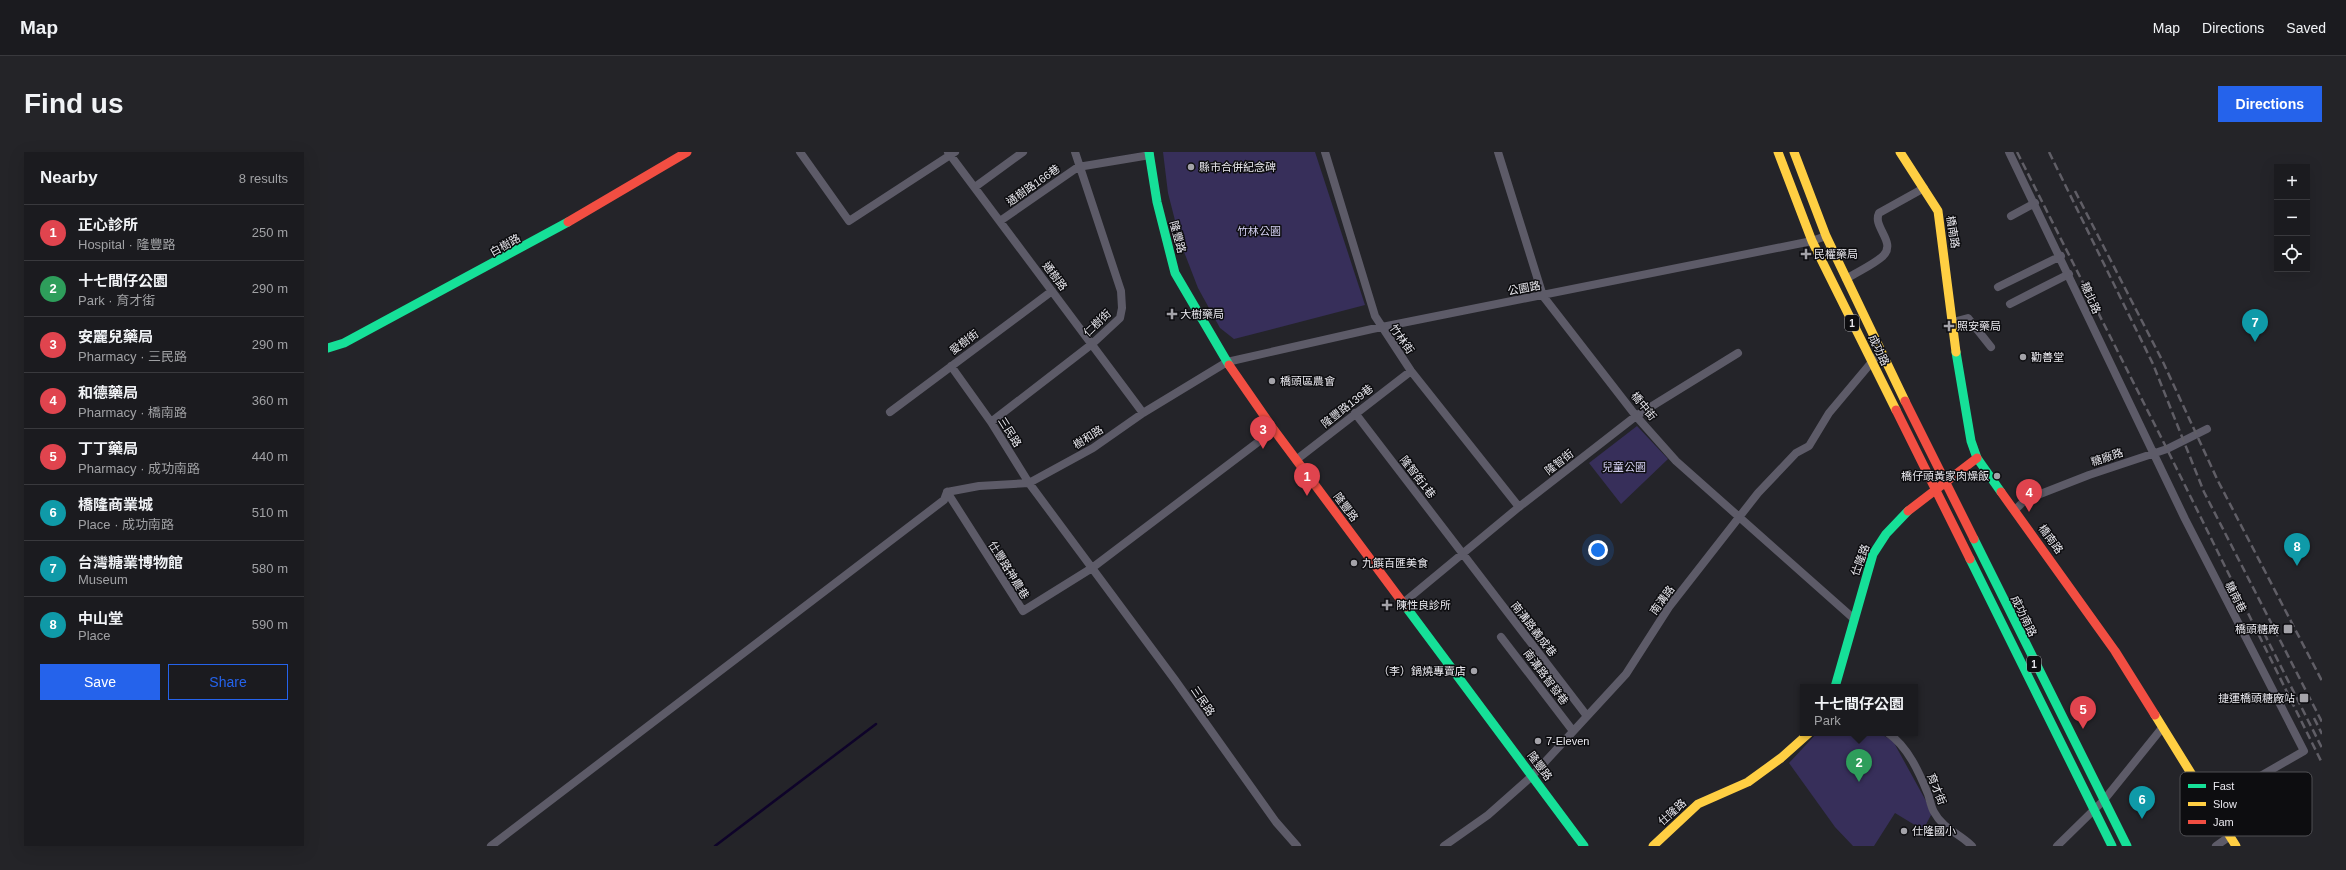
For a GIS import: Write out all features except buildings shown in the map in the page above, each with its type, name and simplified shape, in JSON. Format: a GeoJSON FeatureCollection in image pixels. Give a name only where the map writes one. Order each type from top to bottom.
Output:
{"type":"FeatureCollection","features":[{"type":"Feature","properties":{"kind":"street","name":"白樹路"},"geometry":{"type":"LineString","coordinates":[[328,348],[344,343],[501,262],[630,188],[688,152]]}},
{"type":"Feature","properties":{"kind":"street"},"geometry":{"type":"LineString","coordinates":[[800,152],[850,221],[951,153]]}},
{"type":"Feature","properties":{"kind":"street"},"geometry":{"type":"LineString","coordinates":[[975,187],[1023,152]]}},
{"type":"Feature","properties":{"kind":"street","name":"仁樹街"},"geometry":{"type":"LineString","coordinates":[[991,422],[1092,344],[1120,318],[1122,308],[1120,291],[1078,167],[1075,152]]}},
{"type":"Feature","properties":{"kind":"street","name":"竹林街"},"geometry":{"type":"LineString","coordinates":[[1325,152],[1375,316],[1381,328],[1411,371],[1519,507]]}},
{"type":"Feature","properties":{"kind":"street","name":"橋中街"},"geometry":{"type":"LineString","coordinates":[[1498,152],[1543,296],[1636,416],[1691,476],[1740,517],[1853,618]]}},
{"type":"Feature","properties":{"kind":"street","name":"成功路"},"geometry":{"type":"LineString","coordinates":[[1778,152],[1812,241],[1935,490]]}},
{"type":"Feature","properties":{"kind":"street","name":"成功路"},"geometry":{"type":"LineString","coordinates":[[1794,152],[1826,236],[1943,482]]}},
{"type":"Feature","properties":{"kind":"street","name":"橋南路"},"geometry":{"type":"LineString","coordinates":[[1900,152],[1938,211],[1969,429],[1977,458],[2115,650],[2189,772]]}},
{"type":"Feature","properties":{"kind":"street","name":"糖北路"},"geometry":{"type":"LineString","coordinates":[[2009,152],[2061,256],[2074,290],[2130,400],[2153,454],[2197,544]]}},
{"type":"Feature","properties":{"kind":"street","name":"通樹路"},"geometry":{"type":"LineString","coordinates":[[951,153],[1000,222],[1143,413]]}},
{"type":"Feature","properties":{"kind":"street","name":"通樹路166巷"},"geometry":{"type":"LineString","coordinates":[[1000,222],[1078,167],[1149,154]]}},
{"type":"Feature","properties":{"kind":"street","name":"隆豐路"},"geometry":{"type":"LineString","coordinates":[[1149,154],[1157,202],[1175,273],[1227,362],[1296,460],[1584,846]]}},
{"type":"Feature","properties":{"kind":"street"},"geometry":{"type":"LineString","coordinates":[[1846,279],[1883,255],[1887,249],[1887,241],[1877,220],[1879,213],[1924,188]]}},
{"type":"Feature","properties":{"kind":"street"},"geometry":{"type":"LineString","coordinates":[[2011,216],[2035,203]]}},
{"type":"Feature","properties":{"kind":"street","name":"公園路"},"geometry":{"type":"LineString","coordinates":[[1227,362],[1381,328],[1812,241],[1826,236]]}},
{"type":"Feature","properties":{"kind":"street"},"geometry":{"type":"LineString","coordinates":[[1998,287],[2061,256]]}},
{"type":"Feature","properties":{"kind":"street"},"geometry":{"type":"LineString","coordinates":[[2010,304],[2069,274]]}},
{"type":"Feature","properties":{"kind":"street","name":"愛樹街"},"geometry":{"type":"LineString","coordinates":[[890,412],[1052,290]]}},
{"type":"Feature","properties":{"kind":"street"},"geometry":{"type":"LineString","coordinates":[[1953,322],[1968,318],[1991,347]]}},
{"type":"Feature","properties":{"kind":"street","name":"南溝路"},"geometry":{"type":"LineString","coordinates":[[1444,846],[1488,815],[1532,776],[1626,674],[1669,607],[1758,493],[1796,453],[1809,446],[1829,412],[1880,351]]}},
{"type":"Feature","properties":{"kind":"street","name":"隆智街"},"geometry":{"type":"LineString","coordinates":[[1403,603],[1464,555],[1519,507],[1636,416],[1738,353]]}},
{"type":"Feature","properties":{"kind":"street","name":"樹和路"},"geometry":{"type":"LineString","coordinates":[[947,492],[979,486],[1029,483],[1093,448],[1143,413],[1227,362]]}},
{"type":"Feature","properties":{"kind":"street","name":"三民路"},"geometry":{"type":"LineString","coordinates":[[951,366],[991,422],[1029,483],[1175,680],[1276,822],[1297,846]]}},
{"type":"Feature","properties":{"kind":"street","name":"隆豐路139巷"},"geometry":{"type":"LineString","coordinates":[[1296,460],[1411,371]]}},
{"type":"Feature","properties":{"kind":"street","name":"隆智街1巷"},"geometry":{"type":"LineString","coordinates":[[1355,413],[1464,555]]}},
{"type":"Feature","properties":{"kind":"street","name":"糖廠路"},"geometry":{"type":"LineString","coordinates":[[2015,510],[2025,500],[2089,475],[2153,454],[2207,429]]}},
{"type":"Feature","properties":{"kind":"street"},"geometry":{"type":"LineString","coordinates":[[1092,568],[1274,430]]}},
{"type":"Feature","properties":{"kind":"street","name":"仕隆路"},"geometry":{"type":"LineString","coordinates":[[1836,684],[1853,618],[1876,548],[1885,534],[1943,482],[1977,458]]}},
{"type":"Feature","properties":{"kind":"street","name":"成功南路"},"geometry":{"type":"LineString","coordinates":[[1943,482],[2126,846]]}},
{"type":"Feature","properties":{"kind":"street","name":"1"},"geometry":{"type":"LineString","coordinates":[[1935,490],[2096,809],[2112,846]]}},
{"type":"Feature","properties":{"kind":"street"},"geometry":{"type":"LineString","coordinates":[[491,846],[944,500],[947,492]]}},
{"type":"Feature","properties":{"kind":"street","name":"仕豐路神農巷"},"geometry":{"type":"LineString","coordinates":[[947,492],[1023,611],[1092,568]]}},
{"type":"Feature","properties":{"kind":"street","name":"糖南巷"},"geometry":{"type":"LineString","coordinates":[[2197,544],[2304,751],[2267,772]]}},
{"type":"Feature","properties":{"kind":"street","name":"南溝路義成巷"},"geometry":{"type":"LineString","coordinates":[[1464,555],[1588,716]]}},
{"type":"Feature","properties":{"kind":"street","name":"南溝路智發巷"},"geometry":{"type":"LineString","coordinates":[[1501,637],[1573,731]]}},
{"type":"Feature","properties":{"kind":"street"},"geometry":{"type":"LineString","coordinates":[[2057,846],[2096,809],[2162,728]]}},
{"type":"Feature","properties":{"kind":"street","name":"仕隆路"},"geometry":{"type":"LineString","coordinates":[[1653,846],[1698,804],[1748,782],[1781,758],[1806,736]]}},
{"type":"Feature","properties":{"kind":"street","name":"育才街"},"geometry":{"type":"LineString","coordinates":[[1892,736],[1898,741],[1912,760],[1929,796],[1933,811],[1944,828],[1972,846]]}},
{"type":"Feature","properties":{"kind":"street"},"geometry":{"type":"LineString","coordinates":[[2216,846],[2230,836]]}},
{"type":"Feature","properties":{"kind":"street","name":"橋南路"},"geometry":{"type":"LineString","coordinates":[[2230,836],[2236,846]]}},
{"type":"Feature","properties":{"kind":"green space","name":"竹林公園"},"geometry":{"type":"Polygon","coordinates":[[[1163,152],[1315,152],[1365,305],[1234,339],[1220,328],[1198,288],[1181,244],[1168,193],[1163,152]]]}},
{"type":"Feature","properties":{"kind":"green space","name":"兒童公園"},"geometry":{"type":"Polygon","coordinates":[[[1637,426],[1668,459],[1621,504],[1589,463],[1637,426]]]}},
{"type":"Feature","properties":{"kind":"green space"},"geometry":{"type":"Polygon","coordinates":[[[1814,736],[1884,736],[1893,741],[1926,801],[1931,815],[1923,830],[1895,813],[1874,846],[1853,846],[1835,827],[1789,763],[1814,736]]]}},
{"type":"Feature","properties":{"kind":"waterway"},"geometry":{"type":"LineString","coordinates":[[715,846],[876,724]]}},
{"type":"Feature","properties":{"kind":"railway"},"geometry":{"type":"LineString","coordinates":[[2017,152],[2167,449],[2322,763]]}},
{"type":"Feature","properties":{"kind":"railway"},"geometry":{"type":"LineString","coordinates":[[2049,152],[2153,364],[2204,492],[2322,722]]}},
{"type":"Feature","properties":{"kind":"railway"},"geometry":{"type":"LineString","coordinates":[[2075,191],[2163,362],[2218,481],[2322,681]]}},
{"type":"Feature","properties":{"kind":"railway"},"geometry":{"type":"LineString","coordinates":[[2264,633],[2322,748]]}},
{"type":"Feature","properties":{"kind":"railway"},"geometry":{"type":"LineString","coordinates":[[2314,718],[2322,734]]}},
{"type":"Feature","properties":{"kind":"traffic: fast"},"geometry":{"type":"LineString","coordinates":[[1149,152],[1157,202],[1175,273],[1229,365]]}},
{"type":"Feature","properties":{"kind":"traffic: fast"},"geometry":{"type":"LineString","coordinates":[[328,348],[344,343],[568,222]]}},
{"type":"Feature","properties":{"kind":"traffic: fast"},"geometry":{"type":"LineString","coordinates":[[1956,352],[1971,441],[1977,458],[2001,492]]}},
{"type":"Feature","properties":{"kind":"traffic: fast"},"geometry":{"type":"LineString","coordinates":[[1836,684],[1873,554],[1886,534],[1908,511]]}},
{"type":"Feature","properties":{"kind":"traffic: fast"},"geometry":{"type":"LineString","coordinates":[[1974,539],[2127,846]]}},
{"type":"Feature","properties":{"kind":"traffic: fast"},"geometry":{"type":"LineString","coordinates":[[1970,559],[2112,846]]}},
{"type":"Feature","properties":{"kind":"traffic: fast"},"geometry":{"type":"LineString","coordinates":[[1406,607],[1584,846]]}},
{"type":"Feature","properties":{"kind":"traffic: slow"},"geometry":{"type":"LineString","coordinates":[[1778,152],[1812,241],[1896,410]]}},
{"type":"Feature","properties":{"kind":"traffic: slow"},"geometry":{"type":"LineString","coordinates":[[1794,152],[1826,236],[1905,401]]}},
{"type":"Feature","properties":{"kind":"traffic: slow"},"geometry":{"type":"LineString","coordinates":[[1900,152],[1938,211],[1956,352]]}},
{"type":"Feature","properties":{"kind":"traffic: slow"},"geometry":{"type":"LineString","coordinates":[[2155,715],[2190,772]]}},
{"type":"Feature","properties":{"kind":"traffic: slow"},"geometry":{"type":"LineString","coordinates":[[1653,846],[1698,804],[1748,782],[1781,758],[1806,736]]}},
{"type":"Feature","properties":{"kind":"traffic: slow"},"geometry":{"type":"LineString","coordinates":[[2230,836],[2236,846]]}},
{"type":"Feature","properties":{"kind":"traffic: jam"},"geometry":{"type":"LineString","coordinates":[[568,222],[687,152]]}},
{"type":"Feature","properties":{"kind":"traffic: jam"},"geometry":{"type":"LineString","coordinates":[[1229,365],[1274,430],[1406,607]]}},
{"type":"Feature","properties":{"kind":"traffic: jam"},"geometry":{"type":"LineString","coordinates":[[1905,401],[1974,539]]}},
{"type":"Feature","properties":{"kind":"traffic: jam"},"geometry":{"type":"LineString","coordinates":[[1896,410],[1970,559]]}},
{"type":"Feature","properties":{"kind":"traffic: jam"},"geometry":{"type":"LineString","coordinates":[[1908,511],[1977,458]]}},
{"type":"Feature","properties":{"kind":"traffic: jam"},"geometry":{"type":"LineString","coordinates":[[2001,492],[2115,651],[2155,715]]}},
{"type":"Feature","properties":{"kind":"place","name":"縣市合併紀念碑"},"geometry":{"type":"Point","coordinates":[1191,167]}},
{"type":"Feature","properties":{"kind":"place","name":"民權藥局"},"geometry":{"type":"Point","coordinates":[1806,254]}},
{"type":"Feature","properties":{"kind":"place","name":"大樹藥局"},"geometry":{"type":"Point","coordinates":[1172,314]}},
{"type":"Feature","properties":{"kind":"place","name":"照安藥局"},"geometry":{"type":"Point","coordinates":[1949,326]}},
{"type":"Feature","properties":{"kind":"place","name":"台灣糖業博物館"},"geometry":{"type":"Point","coordinates":[2255,342]}},
{"type":"Feature","properties":{"kind":"place","name":"勸善堂"},"geometry":{"type":"Point","coordinates":[2023,357]}},
{"type":"Feature","properties":{"kind":"place","name":"橋頭區農會"},"geometry":{"type":"Point","coordinates":[1272,381]}},
{"type":"Feature","properties":{"kind":"place","name":"安麗兒藥局"},"geometry":{"type":"Point","coordinates":[1263,449]}},
{"type":"Feature","properties":{"kind":"place","name":"橋仔頭黃家肉燥飯"},"geometry":{"type":"Point","coordinates":[1997,476]}},
{"type":"Feature","properties":{"kind":"place","name":"正心診所"},"geometry":{"type":"Point","coordinates":[1307,496]}},
{"type":"Feature","properties":{"kind":"place","name":"和德藥局"},"geometry":{"type":"Point","coordinates":[2029,512]}},
{"type":"Feature","properties":{"kind":"place","name":"九饌百匯美食"},"geometry":{"type":"Point","coordinates":[1354,563]}},
{"type":"Feature","properties":{"kind":"place","name":"中山堂"},"geometry":{"type":"Point","coordinates":[2297,566]}},
{"type":"Feature","properties":{"kind":"place","name":"陳性良診所"},"geometry":{"type":"Point","coordinates":[1387,605]}},
{"type":"Feature","properties":{"kind":"place","name":"橋頭糖廠"},"geometry":{"type":"Point","coordinates":[2288,629]}},
{"type":"Feature","properties":{"kind":"place","name":"（李）鍋燒專賣店"},"geometry":{"type":"Point","coordinates":[1474,671]}},
{"type":"Feature","properties":{"kind":"place","name":"捷運橋頭糖廠站"},"geometry":{"type":"Point","coordinates":[2304,698]}},
{"type":"Feature","properties":{"kind":"place","name":"丁丁藥局"},"geometry":{"type":"Point","coordinates":[2083,729]}},
{"type":"Feature","properties":{"kind":"place","name":"7-Eleven"},"geometry":{"type":"Point","coordinates":[1538,741]}},
{"type":"Feature","properties":{"kind":"place","name":"十七間仔公園"},"geometry":{"type":"Point","coordinates":[1859,782]}},
{"type":"Feature","properties":{"kind":"place","name":"橋隆商業城"},"geometry":{"type":"Point","coordinates":[2142,819]}},
{"type":"Feature","properties":{"kind":"place","name":"仕隆國小"},"geometry":{"type":"Point","coordinates":[1904,831]}}]}
